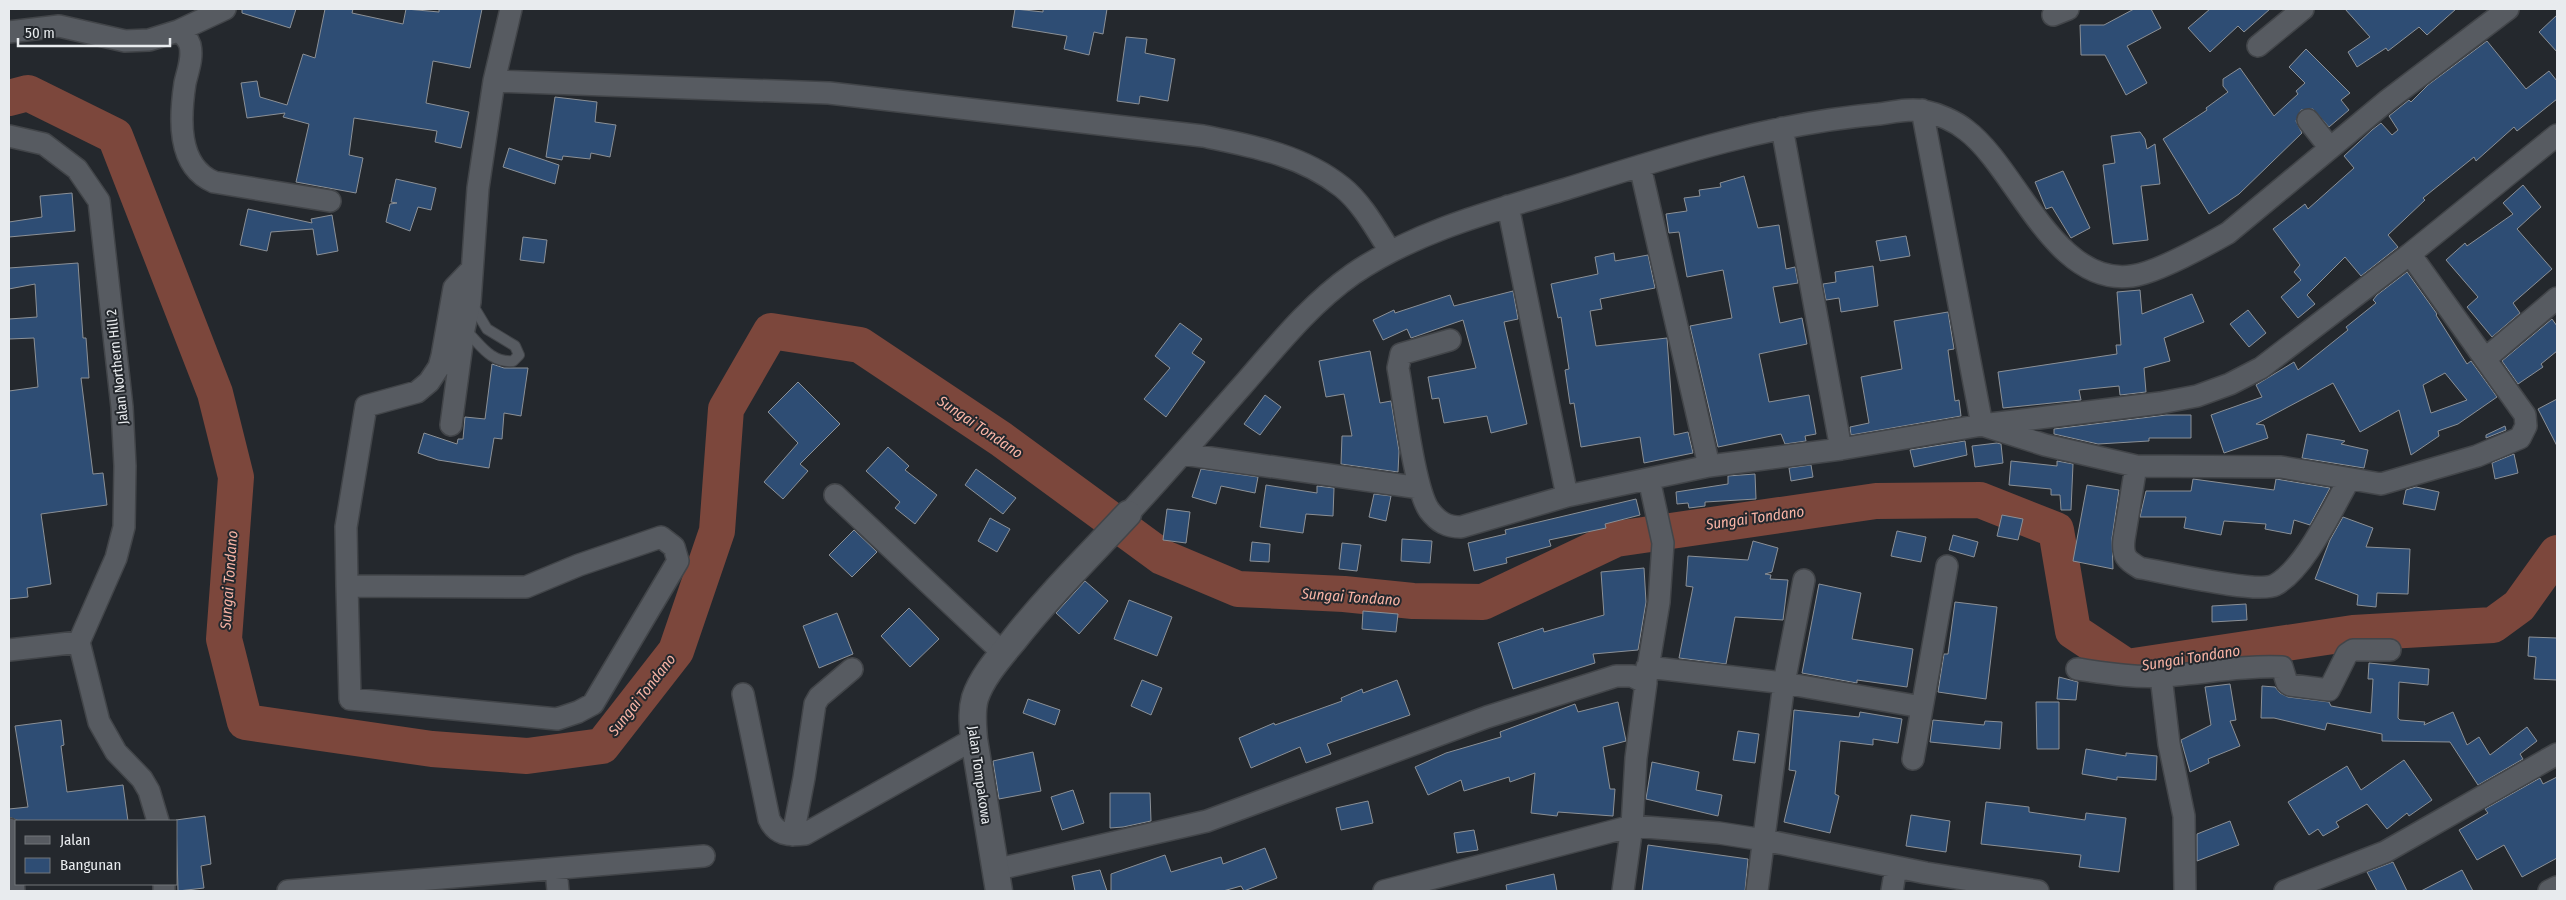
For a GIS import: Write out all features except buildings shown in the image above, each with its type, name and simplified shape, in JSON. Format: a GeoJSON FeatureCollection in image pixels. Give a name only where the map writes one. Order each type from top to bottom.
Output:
{"type":"FeatureCollection","features":[{"type":"Feature","properties":{"kind":"street"},"geometry":{"type":"LineString","coordinates":[[9,32],[59,26],[125,41],[149,40],[178,31],[225,9]]}},
{"type":"Feature","properties":{"kind":"street"},"geometry":{"type":"LineString","coordinates":[[451,426],[464,329],[470,302],[478,188],[494,81],[511,9]]}},
{"type":"Feature","properties":{"kind":"street"},"geometry":{"type":"LineString","coordinates":[[2258,46],[2303,9]]}},
{"type":"Feature","properties":{"kind":"street"},"geometry":{"type":"LineString","coordinates":[[1128,514],[1184,454],[1309,308],[1351,275],[1390,251],[1508,206],[1640,166],[1782,128],[1844,116],[1922,110],[1950,120],[1967,130],[2060,248],[2082,265],[2095,271],[2131,277],[2197,250],[2228,233],[2388,100],[2508,9]]}},
{"type":"Feature","properties":{"kind":"street"},"geometry":{"type":"LineString","coordinates":[[178,31],[190,43],[191,58],[182,113],[182,136],[195,169],[204,178],[214,182],[330,202]]}},
{"type":"Feature","properties":{"kind":"street"},"geometry":{"type":"LineString","coordinates":[[494,81],[830,93],[1203,136],[1261,148],[1310,165],[1343,188],[1371,221],[1390,251]]}},
{"type":"Feature","properties":{"kind":"street"},"geometry":{"type":"LineString","coordinates":[[1922,110],[1982,425]]}},
{"type":"Feature","properties":{"kind":"street"},"geometry":{"type":"LineString","coordinates":[[2308,120],[2330,148]]}},
{"type":"Feature","properties":{"kind":"street"},"geometry":{"type":"LineString","coordinates":[[1782,128],[1841,449]]}},
{"type":"Feature","properties":{"kind":"street"},"geometry":{"type":"LineString","coordinates":[[1450,340],[1401,354],[1398,368],[1420,488],[1428,509],[1443,524],[1450,527],[1493,519],[1567,496],[1709,466],[1841,449],[1982,425],[2160,403],[2197,396],[2230,384],[2261,368],[2285,352],[2557,135]]}},
{"type":"Feature","properties":{"kind":"street","name":"Jalan Northern Hill 2"},"geometry":{"type":"LineString","coordinates":[[9,136],[44,144],[77,169],[99,201],[122,407],[125,466],[124,527],[116,558],[79,642]]}},
{"type":"Feature","properties":{"kind":"street"},"geometry":{"type":"LineString","coordinates":[[1640,166],[1709,466]]}},
{"type":"Feature","properties":{"kind":"street"},"geometry":{"type":"LineString","coordinates":[[1508,206],[1567,496]]}},
{"type":"Feature","properties":{"kind":"street"},"geometry":{"type":"LineString","coordinates":[[1982,425],[2045,445],[2136,466],[2256,465],[2281,467],[2381,484],[2477,456],[2520,438],[2526,426],[2525,416],[2410,254]]}},
{"type":"Feature","properties":{"kind":"street"},"geometry":{"type":"LineString","coordinates":[[347,586],[526,588],[579,565],[661,537],[674,547],[678,561],[593,704],[578,712],[557,719],[350,699],[347,586],[346,527],[366,406],[416,392],[428,382],[439,367],[454,288],[471,270]]}},
{"type":"Feature","properties":{"kind":"street"},"geometry":{"type":"LineString","coordinates":[[2485,359],[2557,298]]}},
{"type":"Feature","properties":{"kind":"street"},"geometry":{"type":"LineString","coordinates":[[1184,454],[1420,488]]}},
{"type":"Feature","properties":{"kind":"street"},"geometry":{"type":"LineString","coordinates":[[2136,466],[2123,550],[2128,562],[2140,568],[2254,588],[2275,585],[2299,563],[2313,543],[2349,480]]}},
{"type":"Feature","properties":{"kind":"street"},"geometry":{"type":"LineString","coordinates":[[1623,891],[1632,826],[1636,758],[1646,675],[1659,602],[1662,543],[1655,501],[1649,479]]}},
{"type":"Feature","properties":{"kind":"street"},"geometry":{"type":"LineString","coordinates":[[835,495],[1003,653]]}},
{"type":"Feature","properties":{"kind":"street","name":"Jalan Tompakowa"},"geometry":{"type":"LineString","coordinates":[[995,885],[974,739],[972,719],[975,700],[980,687],[1003,653],[1038,608],[1128,514]]}},
{"type":"Feature","properties":{"kind":"street"},"geometry":{"type":"LineString","coordinates":[[1913,759],[1947,566]]}},
{"type":"Feature","properties":{"kind":"street"},"geometry":{"type":"LineString","coordinates":[[1756,891],[1784,683],[1804,580]]}},
{"type":"Feature","properties":{"kind":"street"},"geometry":{"type":"LineString","coordinates":[[9,650],[79,642],[99,722],[116,752],[142,779],[150,791],[158,820]]}},
{"type":"Feature","properties":{"kind":"street"},"geometry":{"type":"LineString","coordinates":[[2077,670],[2115,675],[2161,676],[2244,667],[2282,667],[2287,683],[2290,685],[2329,690],[2348,654],[2353,650],[2390,650]]}},
{"type":"Feature","properties":{"kind":"street"},"geometry":{"type":"LineString","coordinates":[[793,835],[815,704],[819,697],[852,669]]}},
{"type":"Feature","properties":{"kind":"street"},"geometry":{"type":"LineString","coordinates":[[995,885],[1207,821],[1486,717],[1616,676],[1646,675],[1784,683],[1922,707]]}},
{"type":"Feature","properties":{"kind":"street"},"geometry":{"type":"LineString","coordinates":[[2161,676],[2169,744],[2184,816],[2185,891]]}},
{"type":"Feature","properties":{"kind":"street"},"geometry":{"type":"LineString","coordinates":[[743,694],[769,819],[773,828],[780,833],[805,834],[974,739]]}},
{"type":"Feature","properties":{"kind":"street"},"geometry":{"type":"LineString","coordinates":[[2285,891],[2385,852],[2557,754]]}},
{"type":"Feature","properties":{"kind":"street"},"geometry":{"type":"LineString","coordinates":[[1384,891],[1632,826],[1719,833],[1764,840],[1896,867],[2038,891]]}},
{"type":"Feature","properties":{"kind":"street"},"geometry":{"type":"LineString","coordinates":[[9,829],[14,891]]}},
{"type":"Feature","properties":{"kind":"street"},"geometry":{"type":"LineString","coordinates":[[288,891],[704,856]]}},
{"type":"Feature","properties":{"kind":"street"},"geometry":{"type":"LineString","coordinates":[[1892,891],[1896,867]]}},
{"type":"Feature","properties":{"kind":"street"},"geometry":{"type":"LineString","coordinates":[[556,869],[558,891]]}},
{"type":"Feature","properties":{"kind":"street"},"geometry":{"type":"LineString","coordinates":[[2549,891],[2557,887]]}},
{"type":"Feature","properties":{"kind":"lane"},"geometry":{"type":"LineString","coordinates":[[464,329],[492,358],[505,362],[513,361],[519,355],[515,346],[487,329],[470,302]]}},
{"type":"Feature","properties":{"kind":"waterway","name":"Sungai Tondano"},"geometry":{"type":"LineString","coordinates":[[9,98],[28,93],[115,136],[215,393],[236,477],[224,639],[245,722],[432,749],[527,756],[602,746],[676,651],[717,531],[726,409],[771,331],[860,345],[1001,439],[1162,557],[1238,589],[1344,594],[1413,601],[1483,602],[1616,539],[1876,501],[1980,500],[2056,530],[2073,631],[2127,667],[2353,633],[2493,625],[2519,606],[2557,553]]}}]}
